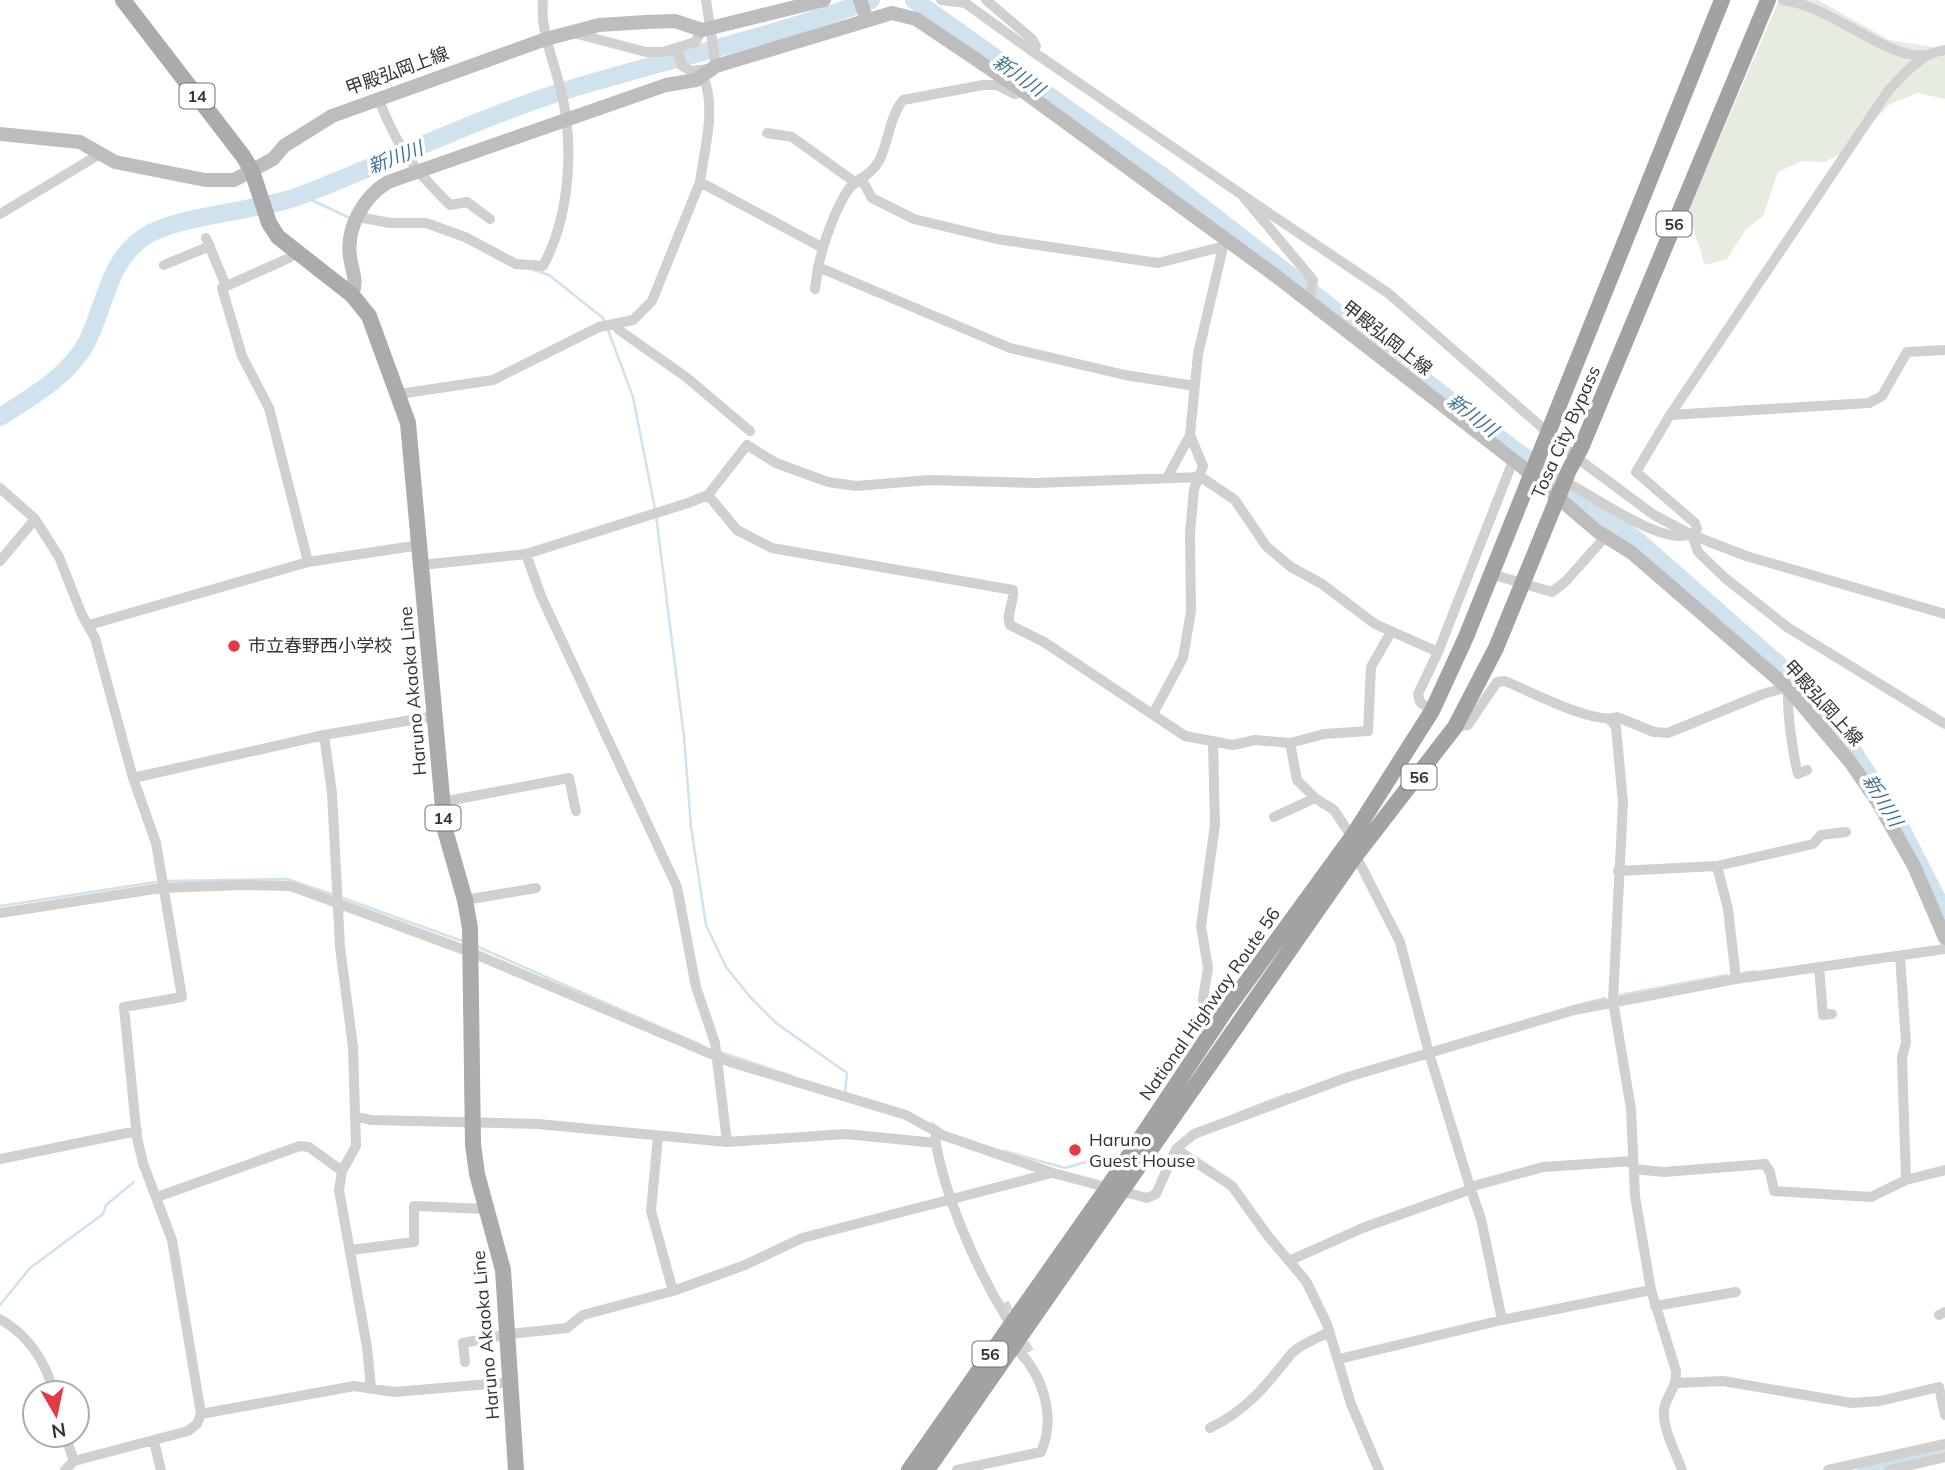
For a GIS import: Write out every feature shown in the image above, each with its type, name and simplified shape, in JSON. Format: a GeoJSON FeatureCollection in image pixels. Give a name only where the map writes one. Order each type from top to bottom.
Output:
{"type":"FeatureCollection","features":[{"type":"Feature","properties":{"kind":"highway","name":"Tosa City Bypass"},"geometry":{"type":"LineString","coordinates":[[1352,837],[1432,711],[1491,573],[1723,0]]}},
{"type":"Feature","properties":{"kind":"highway","name":"Tosa City Bypass"},"geometry":{"type":"LineString","coordinates":[[1356,855],[1455,727],[1483,675],[1523,586],[1553,508],[1768,0]]}},
{"type":"Feature","properties":{"kind":"highway","name":"National Highway Route 56"},"geometry":{"type":"LineString","coordinates":[[927,1470],[1013,1346],[1215,1027],[1352,837]]}},
{"type":"Feature","properties":{"kind":"highway","name":"National Highway Route 56"},"geometry":{"type":"LineString","coordinates":[[909,1470],[1013,1321],[1114,1189],[1356,855]]}},
{"type":"Feature","properties":{"kind":"main road","name":"Haruno Akaoka Line"},"geometry":{"type":"LineString","coordinates":[[123,0],[252,172],[262,204],[278,237],[352,295],[369,316],[399,394],[412,450],[445,830],[466,900],[477,1174],[503,1270],[513,1382],[516,1470]]}},
{"type":"Feature","properties":{"kind":"main road","name":"甲殿弘岡上線"},"geometry":{"type":"LineString","coordinates":[[0,134],[80,142],[115,162],[217,182],[234,180],[273,159],[284,146],[310,127],[378,98],[546,38],[599,25],[675,21],[706,29],[824,0]]}},
{"type":"Feature","properties":{"kind":"main road"},"geometry":{"type":"LineString","coordinates":[[860,0],[867,20]]}},
{"type":"Feature","properties":{"kind":"main road","name":"甲殿弘岡上線"},"geometry":{"type":"LineString","coordinates":[[352,295],[356,279],[349,247],[361,205],[373,191],[388,182],[666,85],[712,62],[892,13],[916,19],[1023,91],[1224,243],[1309,301],[1517,463],[1605,536],[1632,554],[1788,689],[1852,763],[1877,801],[1914,866],[1945,938]]}},
{"type":"Feature","properties":{"kind":"street"},"geometry":{"type":"LineString","coordinates":[[357,220],[426,222],[465,237],[516,264],[543,266],[556,242],[567,182],[561,87],[541,16],[543,0]]}},
{"type":"Feature","properties":{"kind":"street"},"geometry":{"type":"LineString","coordinates":[[399,394],[494,380],[599,327],[633,320],[652,301],[701,182],[712,62],[706,29],[706,0]]}},
{"type":"Feature","properties":{"kind":"street"},"geometry":{"type":"LineString","coordinates":[[941,0],[964,2],[1388,293],[1549,431],[1576,459],[1654,515],[1692,535],[1746,556],[1945,614]]}},
{"type":"Feature","properties":{"kind":"street"},"geometry":{"type":"LineString","coordinates":[[986,0],[1032,39],[1036,46],[1029,49]]}},
{"type":"Feature","properties":{"kind":"street"},"geometry":{"type":"LineString","coordinates":[[1783,0],[1819,9],[1899,52],[1917,57],[1945,50]]}},
{"type":"Feature","properties":{"kind":"street"},"geometry":{"type":"LineString","coordinates":[[680,57],[706,29]]}},
{"type":"Feature","properties":{"kind":"street"},"geometry":{"type":"LineString","coordinates":[[569,32],[646,52],[680,57],[691,71],[712,62]]}},
{"type":"Feature","properties":{"kind":"street"},"geometry":{"type":"LineString","coordinates":[[1432,711],[1420,702],[1418,694],[1517,463],[1560,479],[1652,529],[1681,538],[1692,535],[1697,529],[1695,523],[1636,472],[1670,415],[1888,91],[1906,71],[1929,55]]}},
{"type":"Feature","properties":{"kind":"street"},"geometry":{"type":"LineString","coordinates":[[815,289],[823,248],[849,188],[871,174],[881,157],[895,111],[903,100],[983,85],[997,85],[1015,94],[1023,91]]}},
{"type":"Feature","properties":{"kind":"street"},"geometry":{"type":"LineString","coordinates":[[378,98],[400,150],[416,172],[450,205],[467,202],[490,219]]}},
{"type":"Feature","properties":{"kind":"street"},"geometry":{"type":"LineString","coordinates":[[767,133],[792,136],[859,182],[872,198],[914,219],[996,239],[1158,263],[1224,243]]}},
{"type":"Feature","properties":{"kind":"street"},"geometry":{"type":"LineString","coordinates":[[0,214],[100,155]]}},
{"type":"Feature","properties":{"kind":"street"},"geometry":{"type":"LineString","coordinates":[[701,182],[823,248]]}},
{"type":"Feature","properties":{"kind":"street"},"geometry":{"type":"LineString","coordinates":[[1242,195],[1313,280],[1309,301]]}},
{"type":"Feature","properties":{"kind":"street"},"geometry":{"type":"LineString","coordinates":[[164,265],[208,242],[226,286]]}},
{"type":"Feature","properties":{"kind":"street"},"geometry":{"type":"LineString","coordinates":[[1167,478],[1191,435],[1198,354],[1224,243]]}},
{"type":"Feature","properties":{"kind":"street"},"geometry":{"type":"LineString","coordinates":[[294,251],[289,258],[222,288],[242,356],[269,408],[308,562]]}},
{"type":"Feature","properties":{"kind":"street"},"geometry":{"type":"LineString","coordinates":[[818,267],[1010,348],[1125,375],[1195,386]]}},
{"type":"Feature","properties":{"kind":"street"},"geometry":{"type":"LineString","coordinates":[[613,324],[686,377],[750,431]]}},
{"type":"Feature","properties":{"kind":"street"},"geometry":{"type":"LineString","coordinates":[[1670,415],[1870,403],[1882,396],[1907,352],[1945,350]]}},
{"type":"Feature","properties":{"kind":"street"},"geometry":{"type":"LineString","coordinates":[[1154,712],[1183,658],[1191,611],[1190,533],[1194,489],[1201,477],[1203,466],[1191,435]]}},
{"type":"Feature","properties":{"kind":"street"},"geometry":{"type":"LineString","coordinates":[[422,565],[526,554],[662,512],[708,495],[747,445],[776,463],[828,482],[856,486],[930,480],[1035,483],[1201,477],[1235,500],[1266,546],[1291,567],[1391,632],[1438,652]]}},
{"type":"Feature","properties":{"kind":"street"},"geometry":{"type":"LineString","coordinates":[[0,488],[35,519],[59,557],[82,615],[89,625],[156,843],[182,997],[124,1007],[143,1163],[172,1240],[201,1414],[197,1424],[188,1431],[74,1461],[65,1470]]}},
{"type":"Feature","properties":{"kind":"street"},"geometry":{"type":"LineString","coordinates":[[708,495],[737,530],[772,548],[1013,590],[1014,597],[1008,620],[1010,625],[1044,642],[1154,712],[1185,736],[1213,743],[1233,745],[1255,740],[1290,743],[1324,734],[1368,731],[1371,667],[1391,632]]}},
{"type":"Feature","properties":{"kind":"street"},"geometry":{"type":"LineString","coordinates":[[0,561],[35,519]]}},
{"type":"Feature","properties":{"kind":"street"},"geometry":{"type":"LineString","coordinates":[[1692,535],[1698,552],[1725,578],[1787,627],[1945,724]]}},
{"type":"Feature","properties":{"kind":"street"},"geometry":{"type":"LineString","coordinates":[[1491,573],[1523,586],[1552,592],[1566,581],[1605,536]]}},
{"type":"Feature","properties":{"kind":"street"},"geometry":{"type":"LineString","coordinates":[[89,625],[308,562],[420,545]]}},
{"type":"Feature","properties":{"kind":"street"},"geometry":{"type":"LineString","coordinates":[[526,554],[541,596],[677,887],[696,987],[716,1055],[727,1142]]}},
{"type":"Feature","properties":{"kind":"street"},"geometry":{"type":"LineString","coordinates":[[1455,727],[1468,725],[1497,682],[1505,681],[1580,712],[1610,720],[1616,727],[1623,803],[1618,871],[1620,891],[1612,979],[1613,1001],[1630,1109],[1635,1196],[1651,1290],[1676,1371],[1676,1382],[1664,1408],[1665,1416],[1682,1470]]}},
{"type":"Feature","properties":{"kind":"street"},"geometry":{"type":"LineString","coordinates":[[1610,720],[1618,717],[1654,732],[1668,733],[1763,694],[1788,689],[1792,719],[1792,753],[1798,774],[1807,770]]}},
{"type":"Feature","properties":{"kind":"street"},"geometry":{"type":"LineString","coordinates":[[134,778],[324,735],[435,716]]}},
{"type":"Feature","properties":{"kind":"street"},"geometry":{"type":"LineString","coordinates":[[324,735],[332,793],[337,902],[353,1047],[356,1146],[342,1171],[339,1190],[368,1347],[371,1388]]}},
{"type":"Feature","properties":{"kind":"street"},"geometry":{"type":"LineString","coordinates":[[1213,743],[1215,825],[1201,926],[1208,968],[1203,998],[1205,1016],[1215,1027]]}},
{"type":"Feature","properties":{"kind":"street"},"geometry":{"type":"LineString","coordinates":[[1290,743],[1297,779],[1315,798],[1334,810],[1352,837],[1356,855],[1400,942],[1429,1053],[1481,1219],[1502,1320]]}},
{"type":"Feature","properties":{"kind":"street"},"geometry":{"type":"LineString","coordinates":[[442,802],[569,778],[576,811]]}},
{"type":"Feature","properties":{"kind":"street"},"geometry":{"type":"LineString","coordinates":[[1274,817],[1315,798]]}},
{"type":"Feature","properties":{"kind":"street"},"geometry":{"type":"LineString","coordinates":[[1618,871],[1717,866],[1813,844],[1821,835],[1846,832]]}},
{"type":"Feature","properties":{"kind":"street"},"geometry":{"type":"LineString","coordinates":[[1717,866],[1728,909],[1736,979]]}},
{"type":"Feature","properties":{"kind":"street"},"geometry":{"type":"LineString","coordinates":[[0,913],[162,888],[276,885],[291,887],[470,952],[730,1062],[906,1115],[934,1131],[1053,1173],[1147,1198],[1156,1194],[1176,1149],[1194,1134],[1348,1077],[1613,1001],[1736,979],[1945,949]]}},
{"type":"Feature","properties":{"kind":"street"},"geometry":{"type":"LineString","coordinates":[[466,900],[536,888]]}},
{"type":"Feature","properties":{"kind":"street"},"geometry":{"type":"LineString","coordinates":[[1900,956],[1906,1042],[1902,1058],[1906,1180]]}},
{"type":"Feature","properties":{"kind":"street"},"geometry":{"type":"LineString","coordinates":[[1819,967],[1823,1015],[1832,1014]]}},
{"type":"Feature","properties":{"kind":"street"},"geometry":{"type":"LineString","coordinates":[[355,1116],[371,1120],[538,1124],[727,1142],[846,1134],[936,1143]]}},
{"type":"Feature","properties":{"kind":"street"},"geometry":{"type":"LineString","coordinates":[[0,1159],[137,1131]]}},
{"type":"Feature","properties":{"kind":"street"},"geometry":{"type":"LineString","coordinates":[[934,1131],[951,1197],[982,1272],[1003,1312],[1013,1321]]}},
{"type":"Feature","properties":{"kind":"street"},"geometry":{"type":"LineString","coordinates":[[658,1136],[651,1211],[673,1291]]}},
{"type":"Feature","properties":{"kind":"street"},"geometry":{"type":"LineString","coordinates":[[157,1197],[300,1146],[309,1147],[342,1171]]}},
{"type":"Feature","properties":{"kind":"street"},"geometry":{"type":"LineString","coordinates":[[1176,1149],[1232,1186],[1268,1236],[1306,1281],[1329,1332],[1351,1404],[1378,1470]]}},
{"type":"Feature","properties":{"kind":"street"},"geometry":{"type":"LineString","coordinates":[[1291,1260],[1365,1227],[1470,1188],[1543,1167],[1633,1165],[1664,1172],[1765,1164],[1770,1172],[1774,1191],[1818,1196],[1879,1195],[1906,1180],[1945,1170]]}},
{"type":"Feature","properties":{"kind":"street"},"geometry":{"type":"LineString","coordinates":[[465,1362],[463,1343],[509,1334],[567,1328],[583,1315],[673,1291],[745,1265],[802,1238],[951,1197],[1053,1173]]}},
{"type":"Feature","properties":{"kind":"street"},"geometry":{"type":"LineString","coordinates":[[351,1250],[414,1242],[414,1206],[487,1209]]}},
{"type":"Feature","properties":{"kind":"street"},"geometry":{"type":"LineString","coordinates":[[982,1272],[988,1271],[1004,1303]]}},
{"type":"Feature","properties":{"kind":"street"},"geometry":{"type":"LineString","coordinates":[[1339,1359],[1502,1320],[1651,1290]]}},
{"type":"Feature","properties":{"kind":"street"},"geometry":{"type":"LineString","coordinates":[[1655,1306],[1736,1292]]}},
{"type":"Feature","properties":{"kind":"street"},"geometry":{"type":"LineString","coordinates":[[0,1319],[19,1330],[31,1344],[47,1379]]}},
{"type":"Feature","properties":{"kind":"street"},"geometry":{"type":"LineString","coordinates":[[1210,1428],[1236,1414],[1280,1372],[1292,1353],[1329,1332]]}},
{"type":"Feature","properties":{"kind":"street"},"geometry":{"type":"LineString","coordinates":[[957,1470],[1007,1465],[1041,1452],[1046,1440],[1046,1401],[1041,1385],[1021,1353],[1013,1346]]}},
{"type":"Feature","properties":{"kind":"street"},"geometry":{"type":"LineString","coordinates":[[1030,1354],[1041,1385]]}},
{"type":"Feature","properties":{"kind":"street"},"geometry":{"type":"LineString","coordinates":[[1676,1382],[1723,1381],[1852,1403],[1880,1401],[1939,1387],[1945,1415]]}},
{"type":"Feature","properties":{"kind":"street"},"geometry":{"type":"LineString","coordinates":[[201,1414],[354,1386],[394,1392],[443,1390],[513,1382]]}},
{"type":"Feature","properties":{"kind":"street"},"geometry":{"type":"LineString","coordinates":[[154,1442],[161,1470]]}},
{"type":"Feature","properties":{"kind":"street"},"geometry":{"type":"LineString","coordinates":[[1828,1470],[1945,1444]]}},
{"type":"Feature","properties":{"kind":"street"},"geometry":{"type":"LineString","coordinates":[[70,1449],[74,1461]]}},
{"type":"Feature","properties":{"kind":"street"},"geometry":{"type":"LineString","coordinates":[[1889,1470],[1945,1457]]}},
{"type":"Feature","properties":{"kind":"shaded area"},"geometry":{"type":"Polygon","coordinates":[[[1779,0],[1818,0],[1889,40],[1945,49],[1945,99],[1918,93],[1890,104],[1842,153],[1825,162],[1802,161],[1778,172],[1763,216],[1746,229],[1727,259],[1705,265],[1688,212],[1779,0]]]}},
{"type":"Feature","properties":{"kind":"waterway","name":"新川川"},"geometry":{"type":"LineString","coordinates":[[0,417],[48,385],[70,365],[87,342],[122,258],[144,237],[159,229],[198,218],[284,201],[533,101],[758,37],[871,0]]}},
{"type":"Feature","properties":{"kind":"waterway","name":"新川川"},"geometry":{"type":"LineString","coordinates":[[914,0],[1165,178],[1488,430],[1638,541],[1779,665],[1854,753],[1893,813],[1945,914]]}},
{"type":"Feature","properties":{"kind":"waterway"},"geometry":{"type":"LineString","coordinates":[[301,195],[352,219]]}},
{"type":"Feature","properties":{"kind":"waterway"},"geometry":{"type":"LineString","coordinates":[[534,270],[549,275],[603,318],[605,324]]}},
{"type":"Feature","properties":{"kind":"waterway"},"geometry":{"type":"LineString","coordinates":[[608,330],[633,397],[655,509]]}},
{"type":"Feature","properties":{"kind":"waterway"},"geometry":{"type":"LineString","coordinates":[[656,515],[684,737],[691,827],[706,925],[726,967],[751,998],[776,1023],[847,1073],[845,1092]]}},
{"type":"Feature","properties":{"kind":"waterway"},"geometry":{"type":"LineString","coordinates":[[168,881],[287,879],[331,894]]}},
{"type":"Feature","properties":{"kind":"waterway"},"geometry":{"type":"LineString","coordinates":[[0,906],[156,882]]}},
{"type":"Feature","properties":{"kind":"waterway"},"geometry":{"type":"LineString","coordinates":[[340,897],[462,941]]}},
{"type":"Feature","properties":{"kind":"waterway"},"geometry":{"type":"LineString","coordinates":[[476,946],[701,1045]]}},
{"type":"Feature","properties":{"kind":"waterway"},"geometry":{"type":"LineString","coordinates":[[1743,973],[1755,971]]}},
{"type":"Feature","properties":{"kind":"waterway"},"geometry":{"type":"LineString","coordinates":[[1620,995],[1727,975]]}},
{"type":"Feature","properties":{"kind":"waterway"},"geometry":{"type":"LineString","coordinates":[[1578,1005],[1605,998]]}},
{"type":"Feature","properties":{"kind":"waterway"},"geometry":{"type":"LineString","coordinates":[[720,1052],[792,1076]]}},
{"type":"Feature","properties":{"kind":"waterway"},"geometry":{"type":"LineString","coordinates":[[1238,1113],[1287,1094]]}},
{"type":"Feature","properties":{"kind":"waterway"},"geometry":{"type":"LineString","coordinates":[[932,1123],[942,1130]]}},
{"type":"Feature","properties":{"kind":"waterway"},"geometry":{"type":"LineString","coordinates":[[1004,1151],[1065,1168],[1106,1156]]}},
{"type":"Feature","properties":{"kind":"waterway"},"geometry":{"type":"LineString","coordinates":[[0,1305],[30,1268],[103,1214],[106,1205],[134,1182]]}},
{"type":"Feature","properties":{"kind":"waterway"},"geometry":{"type":"LineString","coordinates":[[1862,1470],[1945,1451]]}},
{"type":"Feature","properties":{"kind":"tunnel"},"geometry":{"type":"LineString","coordinates":[[1004,1303],[1030,1354]]}},
{"type":"Feature","properties":{"kind":"place","name":"市立春野西小学校"},"geometry":{"type":"Point","coordinates":[234,646]}},
{"type":"Feature","properties":{"kind":"place","name":"Haruno Guest House"},"geometry":{"type":"Point","coordinates":[1075,1150]}}]}
